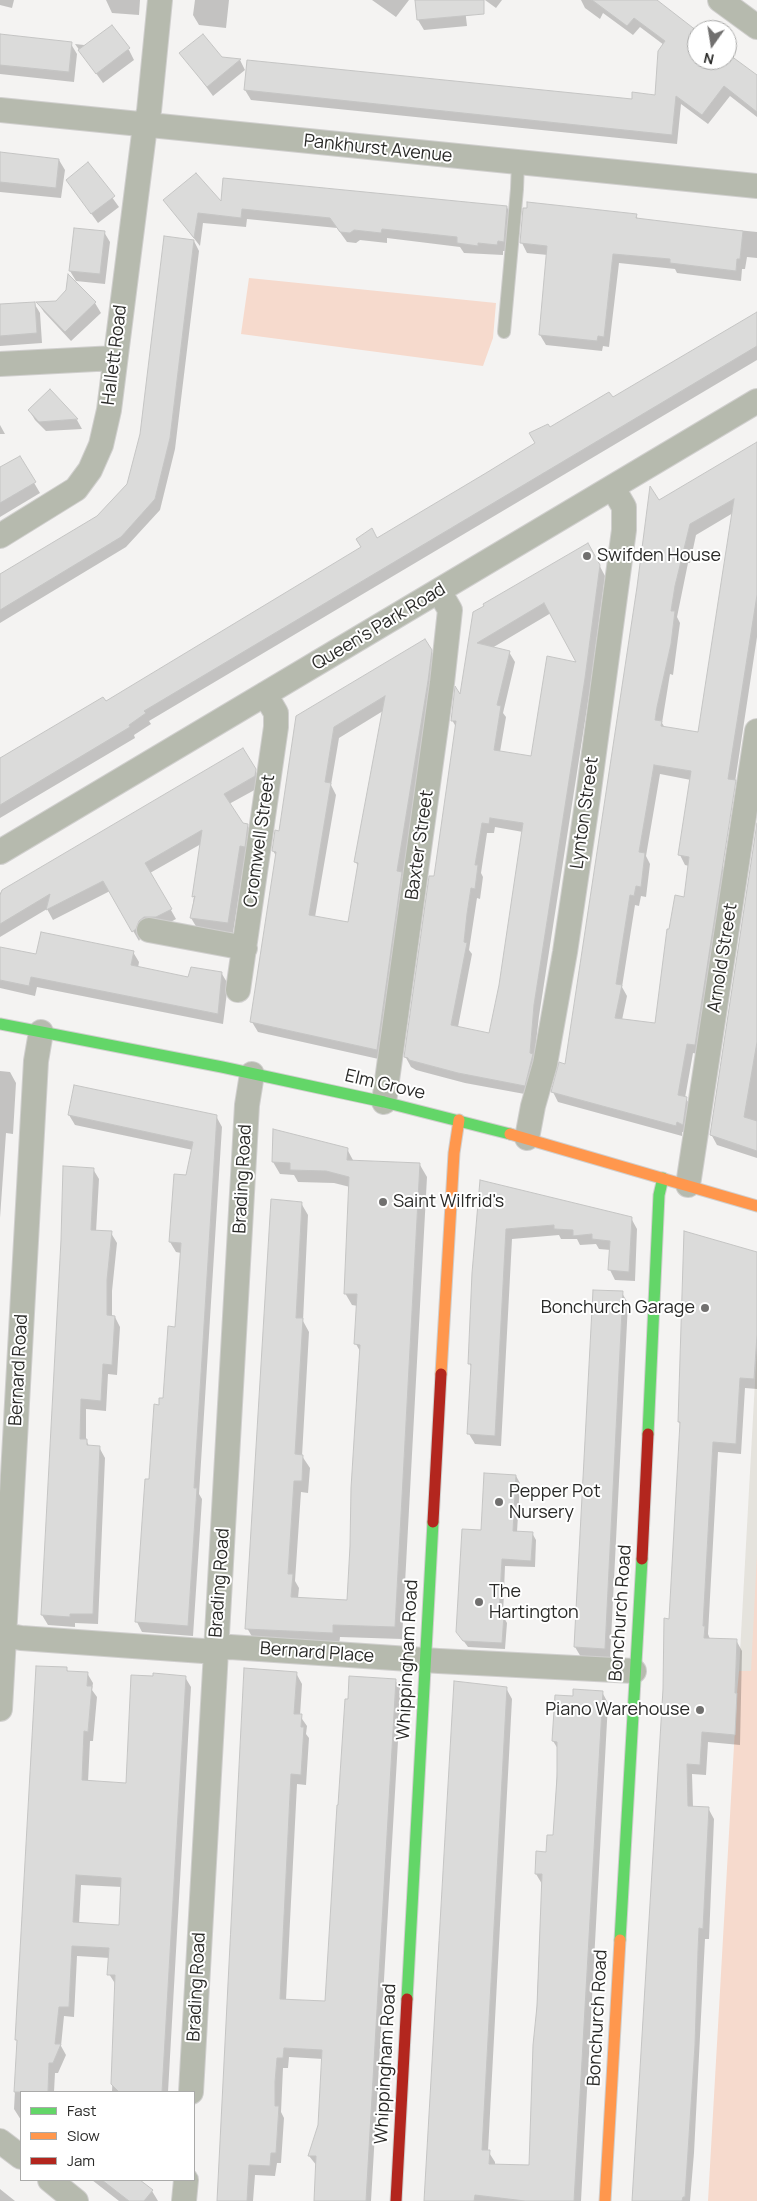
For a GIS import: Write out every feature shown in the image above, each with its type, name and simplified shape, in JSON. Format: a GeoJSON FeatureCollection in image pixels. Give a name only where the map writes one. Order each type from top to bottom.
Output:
{"type":"FeatureCollection","features":[{"type":"Feature","properties":{"kind":"street","name":"Hallett Road"},"geometry":{"type":"LineString","coordinates":[[0,536],[76,489],[90,470],[101,445],[107,419],[145,126],[149,110],[160,0]]}},
{"type":"Feature","properties":{"kind":"street"},"geometry":{"type":"LineString","coordinates":[[720,0],[757,27]]}},
{"type":"Feature","properties":{"kind":"street","name":"Pankhurst Avenue"},"geometry":{"type":"LineString","coordinates":[[0,110],[757,186]]}},
{"type":"Feature","properties":{"kind":"street"},"geometry":{"type":"LineString","coordinates":[[0,364],[115,358]]}},
{"type":"Feature","properties":{"kind":"street","name":"Queen's Park Road"},"geometry":{"type":"LineString","coordinates":[[0,852],[757,401]]}},
{"type":"Feature","properties":{"kind":"street","name":"Lynton Street"},"geometry":{"type":"LineString","coordinates":[[527,1138],[533,1106],[545,1064],[565,952],[620,558],[624,507],[613,488]]}},
{"type":"Feature","properties":{"kind":"street","name":"Baxter Street"},"geometry":{"type":"LineString","coordinates":[[384,1102],[442,683],[450,610],[439,591]]}},
{"type":"Feature","properties":{"kind":"street","name":"Cromwell Street"},"geometry":{"type":"LineString","coordinates":[[238,990],[276,727],[276,713],[265,694]]}},
{"type":"Feature","properties":{"kind":"street","name":"Arnold Street"},"geometry":{"type":"LineString","coordinates":[[688,1185],[757,731]]}},
{"type":"Feature","properties":{"kind":"street"},"geometry":{"type":"LineString","coordinates":[[149,930],[245,948]]}},
{"type":"Feature","properties":{"kind":"street","name":"Elm Grove"},"geometry":{"type":"LineString","coordinates":[[0,1024],[252,1074],[459,1120],[527,1138],[757,1206]]}},
{"type":"Feature","properties":{"kind":"street","name":"Bernard Road"},"geometry":{"type":"LineString","coordinates":[[0,1709],[2,1635],[36,1061],[42,1032]]}},
{"type":"Feature","properties":{"kind":"street","name":"Brading Road"},"geometry":{"type":"LineString","coordinates":[[191,2091],[247,1104],[252,1074]]}},
{"type":"Feature","properties":{"kind":"street","name":"Whippingham Road"},"geometry":{"type":"LineString","coordinates":[[396,2201],[454,1153],[459,1120]]}},
{"type":"Feature","properties":{"kind":"street","name":"Bonchurch Road"},"geometry":{"type":"LineString","coordinates":[[605,2201],[634,1672],[642,1561],[659,1195],[663,1178]]}},
{"type":"Feature","properties":{"kind":"street","name":"Bernard Place"},"geometry":{"type":"LineString","coordinates":[[2,1635],[203,1651],[230,1647],[634,1672]]}},
{"type":"Feature","properties":{"kind":"street"},"geometry":{"type":"LineString","coordinates":[[0,2141],[20,2156]]}},
{"type":"Feature","properties":{"kind":"street"},"geometry":{"type":"LineString","coordinates":[[51,2181],[76,2201]]}},
{"type":"Feature","properties":{"kind":"street"},"geometry":{"type":"LineString","coordinates":[[184,2201],[186,2181]]}},
{"type":"Feature","properties":{"kind":"lane"},"geometry":{"type":"LineString","coordinates":[[504,332],[518,162]]}},
{"type":"Feature","properties":{"kind":"shaded area"},"geometry":{"type":"Polygon","coordinates":[[[249,278],[496,303],[493,338],[483,366],[241,334],[249,278]]]}},
{"type":"Feature","properties":{"kind":"shaded area"},"geometry":{"type":"Polygon","coordinates":[[[757,1345],[757,1672],[739,1671],[757,1345]]]}},
{"type":"Feature","properties":{"kind":"shaded area"},"geometry":{"type":"Polygon","coordinates":[[[757,1554],[757,2201],[708,2201],[737,1693],[739,1671],[751,1671],[757,1554]]]}},
{"type":"Feature","properties":{"kind":"building"},"geometry":{"type":"Polygon","coordinates":[[[415,0],[484,0],[484,14],[417,20],[415,0]]]}},
{"type":"Feature","properties":{"kind":"building"},"geometry":{"type":"Polygon","coordinates":[[[592,0],[657,0],[687,23],[687,70],[737,70],[737,60],[757,75],[757,112],[724,86],[702,115],[676,96],[672,135],[244,90],[247,60],[632,99],[632,92],[655,95],[658,51],[665,41],[634,18],[627,26],[592,0]]]}},
{"type":"Feature","properties":{"kind":"building"},"geometry":{"type":"Polygon","coordinates":[[[112,25],[130,48],[96,74],[78,50],[112,25]]]}},
{"type":"Feature","properties":{"kind":"building"},"geometry":{"type":"Polygon","coordinates":[[[0,34],[72,42],[69,72],[0,65],[0,34]]]}},
{"type":"Feature","properties":{"kind":"building"},"geometry":{"type":"Polygon","coordinates":[[[203,34],[222,57],[241,59],[207,87],[179,53],[203,34]]]}},
{"type":"Feature","properties":{"kind":"building"},"geometry":{"type":"Polygon","coordinates":[[[0,152],[59,159],[56,188],[0,182],[0,152]]]}},
{"type":"Feature","properties":{"kind":"building"},"geometry":{"type":"Polygon","coordinates":[[[88,162],[115,196],[91,214],[66,180],[88,162]]]}},
{"type":"Feature","properties":{"kind":"building"},"geometry":{"type":"Polygon","coordinates":[[[196,173],[221,201],[223,178],[507,206],[504,242],[498,241],[497,245],[478,243],[478,246],[457,243],[457,237],[382,229],[381,233],[354,230],[350,233],[340,232],[330,218],[242,209],[241,218],[198,213],[194,238],[163,200],[196,173]]]}},
{"type":"Feature","properties":{"kind":"building"},"geometry":{"type":"Polygon","coordinates":[[[527,202],[637,214],[636,218],[743,231],[740,259],[737,259],[736,271],[670,263],[670,259],[613,254],[604,337],[598,336],[597,341],[539,335],[547,246],[520,243],[523,208],[527,208],[527,202]]]}},
{"type":"Feature","properties":{"kind":"building"},"geometry":{"type":"Polygon","coordinates":[[[74,228],[105,231],[100,274],[69,271],[74,228]]]}},
{"type":"Feature","properties":{"kind":"building"},"geometry":{"type":"Polygon","coordinates":[[[164,236],[194,240],[170,438],[155,499],[121,537],[0,610],[0,574],[97,516],[127,484],[140,434],[164,236]]]}},
{"type":"Feature","properties":{"kind":"building"},"geometry":{"type":"Polygon","coordinates":[[[68,274],[96,302],[65,332],[36,302],[56,301],[66,290],[68,274]]]}},
{"type":"Feature","properties":{"kind":"building"},"geometry":{"type":"Polygon","coordinates":[[[35,302],[37,333],[0,336],[0,304],[35,302]]]}},
{"type":"Feature","properties":{"kind":"building"},"geometry":{"type":"Polygon","coordinates":[[[757,312],[757,346],[144,711],[146,713],[129,725],[130,727],[0,805],[0,758],[103,697],[106,701],[361,547],[356,539],[372,528],[377,538],[535,443],[529,433],[548,424],[550,427],[609,392],[613,397],[757,312]]]}},
{"type":"Feature","properties":{"kind":"building"},"geometry":{"type":"Polygon","coordinates":[[[50,389],[78,419],[39,422],[28,410],[50,389]]]}},
{"type":"Feature","properties":{"kind":"building"},"geometry":{"type":"Polygon","coordinates":[[[757,442],[757,595],[728,779],[736,780],[695,1045],[687,1044],[678,1095],[687,1097],[683,1125],[677,1122],[676,1126],[551,1092],[559,1062],[565,1064],[637,587],[650,486],[659,500],[757,442]],[[734,499],[690,524],[675,586],[671,611],[675,611],[671,644],[655,720],[662,721],[661,726],[698,732],[734,499]],[[654,765],[639,852],[645,853],[641,887],[636,886],[634,896],[630,895],[616,984],[622,985],[615,1018],[655,1023],[667,929],[669,929],[675,895],[684,897],[689,857],[678,855],[691,771],[654,765]]]}},
{"type":"Feature","properties":{"kind":"building"},"geometry":{"type":"Polygon","coordinates":[[[20,456],[36,482],[0,503],[0,467],[20,456]]]}},
{"type":"Feature","properties":{"kind":"building"},"geometry":{"type":"Polygon","coordinates":[[[588,543],[600,565],[585,678],[534,1005],[530,1053],[533,1054],[525,1086],[458,1073],[404,1057],[429,876],[434,876],[456,721],[451,721],[455,686],[460,694],[473,612],[484,606],[483,604],[588,543]],[[544,603],[477,643],[510,651],[497,705],[501,706],[494,750],[531,756],[547,656],[576,662],[544,603]],[[490,818],[489,824],[482,823],[475,865],[478,865],[475,889],[471,888],[467,914],[464,942],[467,943],[451,1025],[489,1033],[499,985],[523,823],[490,818]]]}},
{"type":"Feature","properties":{"kind":"building"},"geometry":{"type":"Polygon","coordinates":[[[425,639],[432,650],[397,871],[402,872],[377,1050],[250,1022],[276,852],[272,851],[275,830],[279,831],[296,716],[425,639]],[[385,696],[334,727],[325,782],[331,783],[309,915],[348,922],[358,863],[354,862],[385,696]]]}},
{"type":"Feature","properties":{"kind":"building"},"geometry":{"type":"Polygon","coordinates":[[[243,748],[256,769],[255,776],[224,794],[243,823],[248,824],[245,847],[240,846],[228,923],[190,918],[195,896],[192,897],[202,830],[145,863],[172,909],[156,917],[144,917],[132,932],[103,881],[46,910],[50,894],[0,924],[0,895],[2,890],[243,748]]]}},
{"type":"Feature","properties":{"kind":"building"},"geometry":{"type":"Polygon","coordinates":[[[757,823],[757,1042],[744,1117],[757,1121],[757,1151],[710,1135],[757,823]]]}},
{"type":"Feature","properties":{"kind":"building"},"geometry":{"type":"Polygon","coordinates":[[[41,932],[134,951],[131,965],[188,977],[191,967],[222,972],[218,1014],[31,977],[29,986],[0,980],[0,947],[36,954],[41,932]]]}},
{"type":"Feature","properties":{"kind":"building"},"geometry":{"type":"Polygon","coordinates":[[[74,1085],[217,1115],[194,1488],[197,1488],[188,1626],[135,1622],[145,1479],[149,1479],[154,1404],[159,1405],[159,1398],[163,1398],[168,1326],[175,1327],[181,1243],[169,1242],[174,1174],[186,1175],[193,1142],[68,1115],[74,1085]]]}},
{"type":"Feature","properties":{"kind":"building"},"geometry":{"type":"Polygon","coordinates":[[[273,1129],[348,1148],[347,1160],[420,1163],[395,1627],[333,1625],[333,1633],[245,1629],[271,1199],[302,1202],[296,1318],[303,1318],[295,1454],[303,1455],[302,1481],[294,1481],[288,1574],[293,1574],[291,1597],[347,1600],[351,1488],[360,1345],[354,1344],[357,1294],[344,1294],[349,1177],[326,1171],[290,1170],[290,1163],[272,1162],[273,1129]]]}},
{"type":"Feature","properties":{"kind":"building"},"geometry":{"type":"Polygon","coordinates":[[[63,1166],[94,1168],[91,1230],[112,1231],[107,1280],[107,1315],[115,1316],[112,1365],[103,1364],[101,1401],[81,1399],[80,1439],[87,1439],[87,1445],[100,1446],[93,1614],[70,1614],[70,1617],[41,1615],[61,1240],[63,1166]]]}},
{"type":"Feature","properties":{"kind":"building"},"geometry":{"type":"Polygon","coordinates":[[[480,1180],[632,1217],[629,1272],[608,1270],[610,1241],[592,1239],[592,1234],[573,1236],[573,1230],[554,1229],[554,1225],[506,1229],[495,1436],[467,1434],[471,1364],[468,1364],[472,1273],[480,1180]]]}},
{"type":"Feature","properties":{"kind":"building"},"geometry":{"type":"Polygon","coordinates":[[[684,1231],[757,1252],[757,1335],[754,1379],[740,1378],[736,1444],[713,1442],[703,1626],[705,1626],[704,1638],[737,1639],[735,1693],[737,1693],[735,1735],[702,1732],[700,1765],[687,1764],[688,1806],[709,1807],[703,1929],[699,1928],[695,2045],[685,2197],[683,2197],[682,2201],[632,2201],[663,1689],[664,1618],[669,1619],[680,1422],[678,1422],[684,1231]]]}},
{"type":"Feature","properties":{"kind":"building"},"geometry":{"type":"Polygon","coordinates":[[[593,1290],[623,1291],[605,1649],[574,1647],[593,1290]]]}},
{"type":"Feature","properties":{"kind":"building"},"geometry":{"type":"Polygon","coordinates":[[[484,1473],[516,1475],[513,1531],[533,1532],[531,1561],[502,1559],[499,1615],[504,1615],[502,1643],[463,1641],[456,1632],[462,1529],[481,1530],[484,1473]]]}},
{"type":"Feature","properties":{"kind":"building"},"geometry":{"type":"Polygon","coordinates":[[[36,1666],[67,1667],[67,1671],[88,1672],[87,1686],[92,1686],[88,1732],[84,1731],[82,1780],[126,1783],[131,1675],[153,1676],[153,1673],[186,1676],[162,2091],[118,2091],[111,2084],[115,1975],[107,1975],[109,1948],[72,1946],[69,2007],[59,2007],[55,2044],[61,2044],[53,2063],[49,2063],[48,2091],[14,2092],[17,2040],[15,2040],[36,1666]],[[76,1875],[73,1922],[119,1925],[121,1878],[76,1875]]]}},
{"type":"Feature","properties":{"kind":"building"},"geometry":{"type":"Polygon","coordinates":[[[244,1668],[297,1672],[294,1714],[302,1714],[301,1727],[304,1727],[301,1775],[291,1774],[280,1999],[325,2001],[337,1805],[345,1699],[348,1699],[349,1676],[396,1679],[366,2201],[314,2201],[316,2156],[308,2156],[318,2125],[322,2050],[284,2048],[283,2058],[277,2058],[275,2082],[275,2106],[279,2106],[276,2153],[271,2153],[270,2166],[249,2165],[247,2201],[217,2201],[244,1668]]]}},
{"type":"Feature","properties":{"kind":"building"},"geometry":{"type":"Polygon","coordinates":[[[454,1681],[507,1687],[482,2150],[490,2150],[489,2164],[529,2165],[542,1874],[535,1874],[536,1851],[546,1852],[547,1835],[553,1835],[557,1777],[557,1742],[552,1741],[555,1695],[573,1696],[573,1689],[603,1691],[574,2201],[525,2201],[475,2195],[474,2201],[424,2201],[454,1681]]]}},
{"type":"Feature","properties":{"kind":"building"},"geometry":{"type":"Polygon","coordinates":[[[103,2181],[141,2181],[153,2190],[144,2201],[129,2201],[103,2181]]]}},
{"type":"Feature","properties":{"kind":"traffic: fast"},"geometry":{"type":"LineString","coordinates":[[0,1024],[222,1067],[384,1102],[510,1134]]}},
{"type":"Feature","properties":{"kind":"traffic: fast"},"geometry":{"type":"LineString","coordinates":[[648,1434],[659,1195],[663,1178]]}},
{"type":"Feature","properties":{"kind":"traffic: fast"},"geometry":{"type":"LineString","coordinates":[[407,1999],[433,1522]]}},
{"type":"Feature","properties":{"kind":"traffic: fast"},"geometry":{"type":"LineString","coordinates":[[620,1940],[642,1559]]}},
{"type":"Feature","properties":{"kind":"traffic: slow"},"geometry":{"type":"LineString","coordinates":[[441,1374],[454,1153],[459,1120]]}},
{"type":"Feature","properties":{"kind":"traffic: slow"},"geometry":{"type":"LineString","coordinates":[[510,1134],[757,1206]]}},
{"type":"Feature","properties":{"kind":"traffic: slow"},"geometry":{"type":"LineString","coordinates":[[605,2201],[620,1940]]}},
{"type":"Feature","properties":{"kind":"traffic: jam"},"geometry":{"type":"LineString","coordinates":[[433,1522],[441,1374]]}},
{"type":"Feature","properties":{"kind":"traffic: jam"},"geometry":{"type":"LineString","coordinates":[[642,1559],[648,1434]]}},
{"type":"Feature","properties":{"kind":"traffic: jam"},"geometry":{"type":"LineString","coordinates":[[396,2201],[407,1999]]}},
{"type":"Feature","properties":{"kind":"place","name":"Swifden House"},"geometry":{"type":"Point","coordinates":[587,556]}},
{"type":"Feature","properties":{"kind":"place","name":"Saint Wilfrid's"},"geometry":{"type":"Point","coordinates":[383,1202]}},
{"type":"Feature","properties":{"kind":"place","name":"Bonchurch Garage"},"geometry":{"type":"Point","coordinates":[705,1308]}},
{"type":"Feature","properties":{"kind":"place","name":"Pepper Pot Nursery"},"geometry":{"type":"Point","coordinates":[499,1502]}},
{"type":"Feature","properties":{"kind":"place","name":"The Hartington"},"geometry":{"type":"Point","coordinates":[479,1602]}},
{"type":"Feature","properties":{"kind":"place","name":"Piano Warehouse"},"geometry":{"type":"Point","coordinates":[700,1710]}}]}
